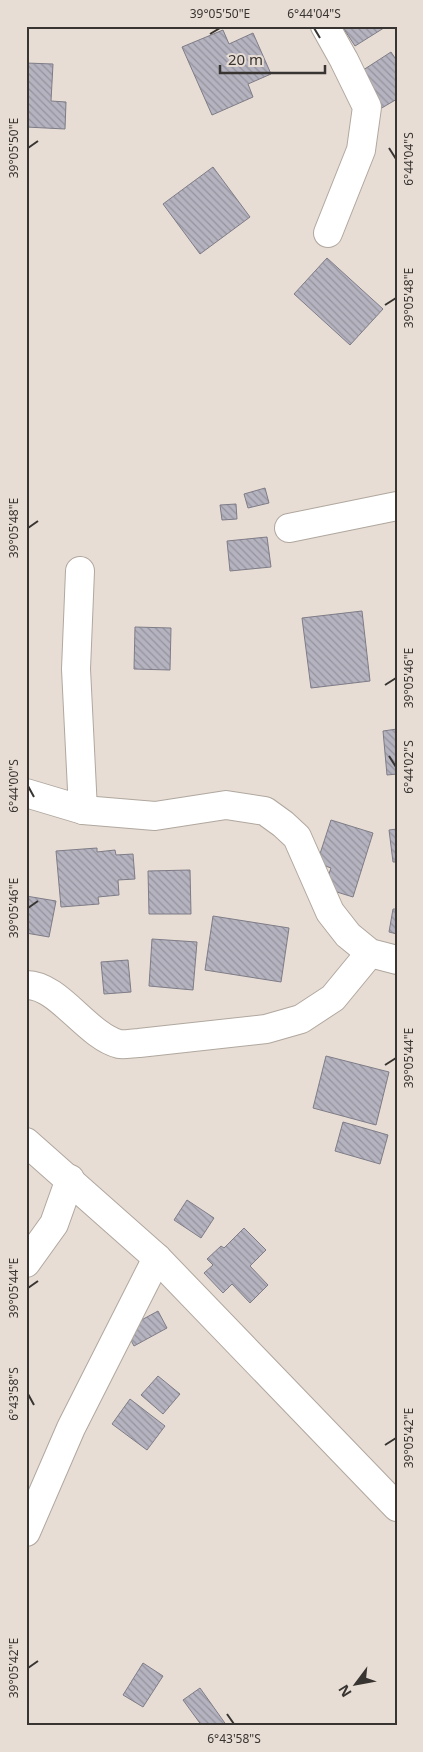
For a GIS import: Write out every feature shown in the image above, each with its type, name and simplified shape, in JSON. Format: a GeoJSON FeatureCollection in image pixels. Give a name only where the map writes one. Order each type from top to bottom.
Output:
{"type":"FeatureCollection","features":[{"type":"Feature","properties":{"kind":"street"},"geometry":{"type":"LineString","coordinates":[[325,26],[367,107],[361,150],[328,233]]}},
{"type":"Feature","properties":{"kind":"street"},"geometry":{"type":"LineString","coordinates":[[289,528],[397,506]]}},
{"type":"Feature","properties":{"kind":"street"},"geometry":{"type":"LineString","coordinates":[[80,571],[76,669],[82,810]]}},
{"type":"Feature","properties":{"kind":"street"},"geometry":{"type":"LineString","coordinates":[[26,793],[82,810],[155,816],[226,805],[265,811],[297,837],[330,912],[348,935],[370,953],[397,960]]}},
{"type":"Feature","properties":{"kind":"street"},"geometry":{"type":"LineString","coordinates":[[26,985],[34,985],[54,996],[104,1038],[121,1044],[139,1043],[266,1030],[301,1019],[333,998],[370,953]]}},
{"type":"Feature","properties":{"kind":"street"},"geometry":{"type":"LineString","coordinates":[[26,1142],[157,1258],[397,1507]]}},
{"type":"Feature","properties":{"kind":"street"},"geometry":{"type":"LineString","coordinates":[[26,1263],[54,1224],[70,1179]]}},
{"type":"Feature","properties":{"kind":"street"},"geometry":{"type":"LineString","coordinates":[[26,1532],[72,1428],[157,1258]]}},
{"type":"Feature","properties":{"kind":"building"},"geometry":{"type":"Polygon","coordinates":[[[342,26],[387,26],[355,46],[342,26]]]}},
{"type":"Feature","properties":{"kind":"building"},"geometry":{"type":"Polygon","coordinates":[[[223,30],[229,44],[253,33],[271,74],[248,84],[253,97],[212,115],[182,47],[223,30]]]}},
{"type":"Feature","properties":{"kind":"building"},"geometry":{"type":"Polygon","coordinates":[[[391,52],[397,61],[397,99],[380,109],[357,74],[391,52]]]}},
{"type":"Feature","properties":{"kind":"building"},"geometry":{"type":"Polygon","coordinates":[[[26,63],[53,64],[51,101],[66,102],[65,129],[26,127],[26,63]]]}},
{"type":"Feature","properties":{"kind":"building"},"geometry":{"type":"Polygon","coordinates":[[[213,167],[250,217],[200,254],[163,204],[213,167]]]}},
{"type":"Feature","properties":{"kind":"building"},"geometry":{"type":"Polygon","coordinates":[[[327,258],[383,309],[350,345],[294,294],[327,258]]]}},
{"type":"Feature","properties":{"kind":"building"},"geometry":{"type":"Polygon","coordinates":[[[265,488],[269,503],[248,508],[244,494],[265,488]]]}},
{"type":"Feature","properties":{"kind":"building"},"geometry":{"type":"Polygon","coordinates":[[[236,504],[237,519],[222,520],[220,505],[236,504]]]}},
{"type":"Feature","properties":{"kind":"building"},"geometry":{"type":"Polygon","coordinates":[[[267,537],[271,567],[230,571],[227,541],[267,537]]]}},
{"type":"Feature","properties":{"kind":"building"},"geometry":{"type":"Polygon","coordinates":[[[362,611],[370,681],[311,688],[302,618],[362,611]]]}},
{"type":"Feature","properties":{"kind":"building"},"geometry":{"type":"Polygon","coordinates":[[[135,627],[171,628],[170,670],[134,669],[135,627]]]}},
{"type":"Feature","properties":{"kind":"building"},"geometry":{"type":"Polygon","coordinates":[[[397,729],[397,774],[387,775],[383,731],[397,729]]]}},
{"type":"Feature","properties":{"kind":"building"},"geometry":{"type":"Polygon","coordinates":[[[331,820],[373,833],[353,897],[324,888],[331,868],[317,863],[331,820]]]}},
{"type":"Feature","properties":{"kind":"building"},"geometry":{"type":"Polygon","coordinates":[[[397,829],[397,862],[393,862],[389,830],[397,829]]]}},
{"type":"Feature","properties":{"kind":"building"},"geometry":{"type":"Polygon","coordinates":[[[97,848],[97,852],[115,850],[116,855],[133,854],[135,879],[118,880],[119,895],[98,897],[99,904],[61,907],[56,851],[97,848]]]}},
{"type":"Feature","properties":{"kind":"building"},"geometry":{"type":"Polygon","coordinates":[[[190,870],[191,914],[149,914],[148,871],[190,870]]]}},
{"type":"Feature","properties":{"kind":"building"},"geometry":{"type":"Polygon","coordinates":[[[26,896],[56,901],[49,937],[26,933],[26,896]]]}},
{"type":"Feature","properties":{"kind":"building"},"geometry":{"type":"Polygon","coordinates":[[[393,909],[397,909],[397,934],[389,932],[393,909]]]}},
{"type":"Feature","properties":{"kind":"building"},"geometry":{"type":"Polygon","coordinates":[[[213,916],[289,928],[281,982],[205,970],[213,916]]]}},
{"type":"Feature","properties":{"kind":"building"},"geometry":{"type":"Polygon","coordinates":[[[152,939],[197,942],[193,990],[149,986],[152,939]]]}},
{"type":"Feature","properties":{"kind":"building"},"geometry":{"type":"Polygon","coordinates":[[[128,960],[131,992],[104,994],[101,962],[128,960]]]}},
{"type":"Feature","properties":{"kind":"building"},"geometry":{"type":"Polygon","coordinates":[[[326,1056],[389,1072],[376,1125],[313,1108],[326,1056]]]}},
{"type":"Feature","properties":{"kind":"building"},"geometry":{"type":"Polygon","coordinates":[[[343,1122],[388,1135],[380,1164],[335,1151],[343,1122]]]}},
{"type":"Feature","properties":{"kind":"building"},"geometry":{"type":"Polygon","coordinates":[[[187,1200],[214,1218],[201,1238],[174,1220],[187,1200]]]}},
{"type":"Feature","properties":{"kind":"building"},"geometry":{"type":"Polygon","coordinates":[[[244,1228],[266,1250],[250,1266],[268,1285],[250,1303],[232,1284],[223,1293],[204,1273],[213,1265],[207,1259],[221,1246],[224,1248],[244,1228]]]}},
{"type":"Feature","properties":{"kind":"building"},"geometry":{"type":"Polygon","coordinates":[[[158,1311],[167,1328],[134,1346],[125,1329],[158,1311]]]}},
{"type":"Feature","properties":{"kind":"building"},"geometry":{"type":"Polygon","coordinates":[[[158,1376],[180,1394],[163,1414],[141,1395],[158,1376]]]}},
{"type":"Feature","properties":{"kind":"building"},"geometry":{"type":"Polygon","coordinates":[[[130,1399],[165,1426],[147,1450],[112,1424],[130,1399]]]}},
{"type":"Feature","properties":{"kind":"building"},"geometry":{"type":"Polygon","coordinates":[[[143,1663],[163,1676],[143,1707],[123,1695],[143,1663]]]}},
{"type":"Feature","properties":{"kind":"building"},"geometry":{"type":"Polygon","coordinates":[[[200,1688],[227,1726],[202,1726],[183,1700],[200,1688]]]}}]}
